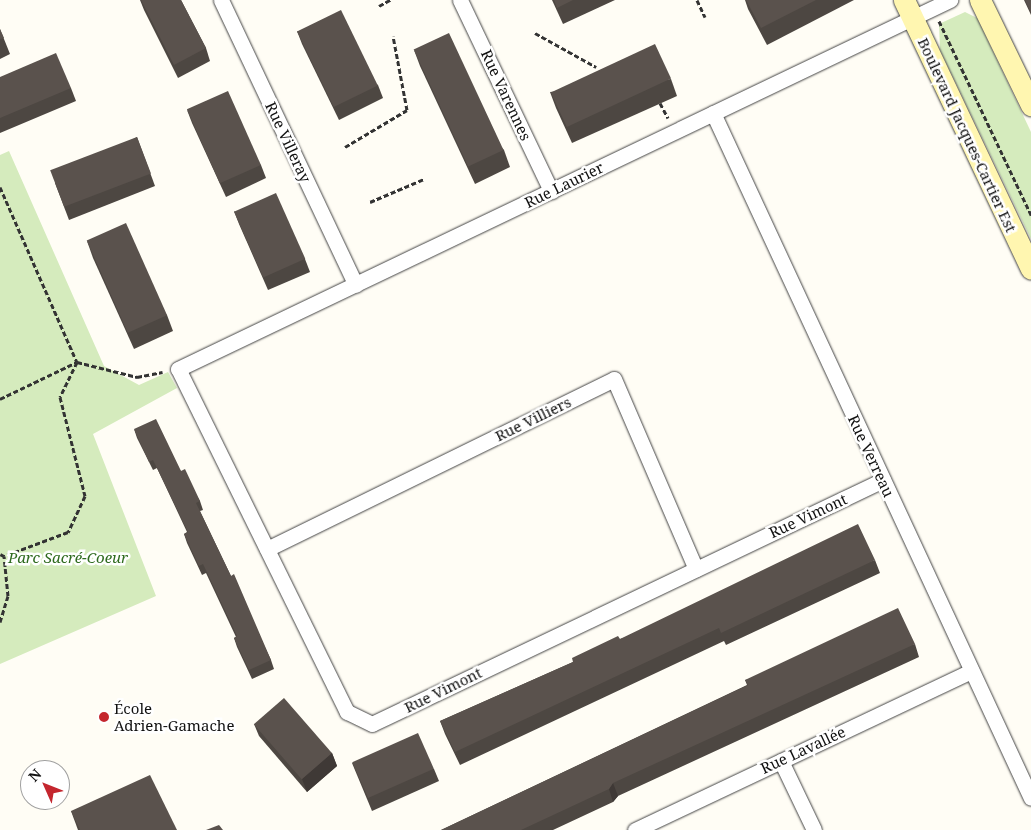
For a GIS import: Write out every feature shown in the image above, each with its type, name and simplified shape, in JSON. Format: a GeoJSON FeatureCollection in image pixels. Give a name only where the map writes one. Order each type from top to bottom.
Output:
{"type":"FeatureCollection","features":[{"type":"Feature","properties":{"kind":"main road"},"geometry":{"type":"LineString","coordinates":[[980,0],[1031,105]]}},
{"type":"Feature","properties":{"kind":"main road","name":"Boulevard Jacques-Cartier Est"},"geometry":{"type":"LineString","coordinates":[[908,9],[1031,269]]}},
{"type":"Feature","properties":{"kind":"street","name":"Rue Villeray"},"geometry":{"type":"LineString","coordinates":[[221,0],[356,285]]}},
{"type":"Feature","properties":{"kind":"street","name":"Rue Varennes"},"geometry":{"type":"LineString","coordinates":[[460,0],[551,191]]}},
{"type":"Feature","properties":{"kind":"street","name":"Rue Laurier"},"geometry":{"type":"LineString","coordinates":[[178,369],[713,113],[908,9],[932,8],[950,0]]}},
{"type":"Feature","properties":{"kind":"street","name":"Rue Verreau"},"geometry":{"type":"LineString","coordinates":[[713,113],[1031,798]]}},
{"type":"Feature","properties":{"kind":"street","name":"Rue Vimont"},"geometry":{"type":"LineString","coordinates":[[178,369],[347,712],[372,724],[883,480]]}},
{"type":"Feature","properties":{"kind":"street","name":"Rue Villiers"},"geometry":{"type":"LineString","coordinates":[[267,549],[614,379],[696,569]]}},
{"type":"Feature","properties":{"kind":"street","name":"Rue Lavallée"},"geometry":{"type":"LineString","coordinates":[[635,830],[971,671]]}},
{"type":"Feature","properties":{"kind":"street"},"geometry":{"type":"LineString","coordinates":[[781,761],[814,830]]}},
{"type":"Feature","properties":{"kind":"path"},"geometry":{"type":"LineString","coordinates":[[379,6],[390,0]]}},
{"type":"Feature","properties":{"kind":"path"},"geometry":{"type":"LineString","coordinates":[[697,0],[705,18]]}},
{"type":"Feature","properties":{"kind":"path","name":"Boulevard Jacques-Cartier Est"},"geometry":{"type":"LineString","coordinates":[[932,8],[1031,215]]}},
{"type":"Feature","properties":{"kind":"path"},"geometry":{"type":"LineString","coordinates":[[535,33],[596,67]]}},
{"type":"Feature","properties":{"kind":"path"},"geometry":{"type":"LineString","coordinates":[[345,147],[407,110],[393,36]]}},
{"type":"Feature","properties":{"kind":"path"},"geometry":{"type":"LineString","coordinates":[[370,202],[424,179]]}},
{"type":"Feature","properties":{"kind":"path"},"geometry":{"type":"LineString","coordinates":[[0,187],[78,362]]}},
{"type":"Feature","properties":{"kind":"path"},"geometry":{"type":"LineString","coordinates":[[0,622],[8,596],[2,555],[68,532],[85,496],[60,397],[78,362]]}},
{"type":"Feature","properties":{"kind":"path"},"geometry":{"type":"LineString","coordinates":[[0,399],[78,362],[137,377],[178,369]]}},
{"type":"Feature","properties":{"kind":"green space"},"geometry":{"type":"Polygon","coordinates":[[[965,12],[977,18],[1031,132],[1031,239],[940,50],[939,24],[965,12]]]}},
{"type":"Feature","properties":{"kind":"green space","name":"Parc Sacré-Coeur"},"geometry":{"type":"Polygon","coordinates":[[[9,151],[104,366],[139,385],[168,372],[177,388],[93,434],[156,596],[0,664],[0,155],[9,151]]]}},
{"type":"Feature","properties":{"kind":"building"},"geometry":{"type":"Polygon","coordinates":[[[141,0],[181,0],[206,48],[174,65],[141,0]]]}},
{"type":"Feature","properties":{"kind":"building"},"geometry":{"type":"Polygon","coordinates":[[[554,0],[573,0],[557,8],[554,0]]]}},
{"type":"Feature","properties":{"kind":"building"},"geometry":{"type":"Polygon","coordinates":[[[746,0],[816,0],[761,28],[746,0]]]}},
{"type":"Feature","properties":{"kind":"building"},"geometry":{"type":"Polygon","coordinates":[[[1025,0],[1031,0],[1031,13],[1025,0]]]}},
{"type":"Feature","properties":{"kind":"building"},"geometry":{"type":"Polygon","coordinates":[[[341,10],[378,85],[334,107],[297,31],[341,10]]]}},
{"type":"Feature","properties":{"kind":"building"},"geometry":{"type":"Polygon","coordinates":[[[0,29],[4,38],[0,39],[0,29]]]}},
{"type":"Feature","properties":{"kind":"building"},"geometry":{"type":"Polygon","coordinates":[[[449,33],[504,150],[468,166],[414,49],[449,33]]]}},
{"type":"Feature","properties":{"kind":"building"},"geometry":{"type":"Polygon","coordinates":[[[655,44],[671,78],[567,127],[551,93],[655,44]]]}},
{"type":"Feature","properties":{"kind":"building"},"geometry":{"type":"Polygon","coordinates":[[[56,53],[71,88],[0,118],[0,77],[56,53]]]}},
{"type":"Feature","properties":{"kind":"building"},"geometry":{"type":"Polygon","coordinates":[[[228,91],[261,165],[220,183],[187,109],[228,91]]]}},
{"type":"Feature","properties":{"kind":"building"},"geometry":{"type":"Polygon","coordinates":[[[137,137],[151,173],[64,207],[50,170],[137,137]]]}},
{"type":"Feature","properties":{"kind":"building"},"geometry":{"type":"Polygon","coordinates":[[[276,193],[305,259],[263,277],[234,212],[276,193]]]}},
{"type":"Feature","properties":{"kind":"building"},"geometry":{"type":"Polygon","coordinates":[[[126,223],[167,315],[128,333],[87,240],[126,223]]]}},
{"type":"Feature","properties":{"kind":"building"},"geometry":{"type":"Polygon","coordinates":[[[156,419],[181,471],[185,469],[200,501],[196,503],[231,576],[234,574],[271,660],[249,670],[234,638],[237,636],[203,564],[199,566],[184,534],[188,532],[153,460],[149,462],[134,429],[156,419]]]}},
{"type":"Feature","properties":{"kind":"building"},"geometry":{"type":"Polygon","coordinates":[[[858,524],[875,560],[721,633],[719,628],[455,752],[440,721],[573,662],[572,658],[618,636],[620,639],[858,524]]]}},
{"type":"Feature","properties":{"kind":"building"},"geometry":{"type":"Polygon","coordinates":[[[898,608],[915,644],[613,783],[609,789],[521,830],[441,830],[748,685],[745,680],[898,608]]]}},
{"type":"Feature","properties":{"kind":"building"},"geometry":{"type":"Polygon","coordinates":[[[284,698],[332,753],[302,779],[254,724],[284,698]]]}},
{"type":"Feature","properties":{"kind":"building"},"geometry":{"type":"Polygon","coordinates":[[[418,733],[434,769],[368,798],[352,762],[418,733]]]}},
{"type":"Feature","properties":{"kind":"building"},"geometry":{"type":"Polygon","coordinates":[[[150,775],[177,830],[80,830],[71,811],[150,775]]]}},
{"type":"Feature","properties":{"kind":"building"},"geometry":{"type":"Polygon","coordinates":[[[219,825],[223,830],[206,830],[219,825]]]}},
{"type":"Feature","properties":{"kind":"place","name":"École Adrien-Gamache"},"geometry":{"type":"Point","coordinates":[104,717]}}]}
